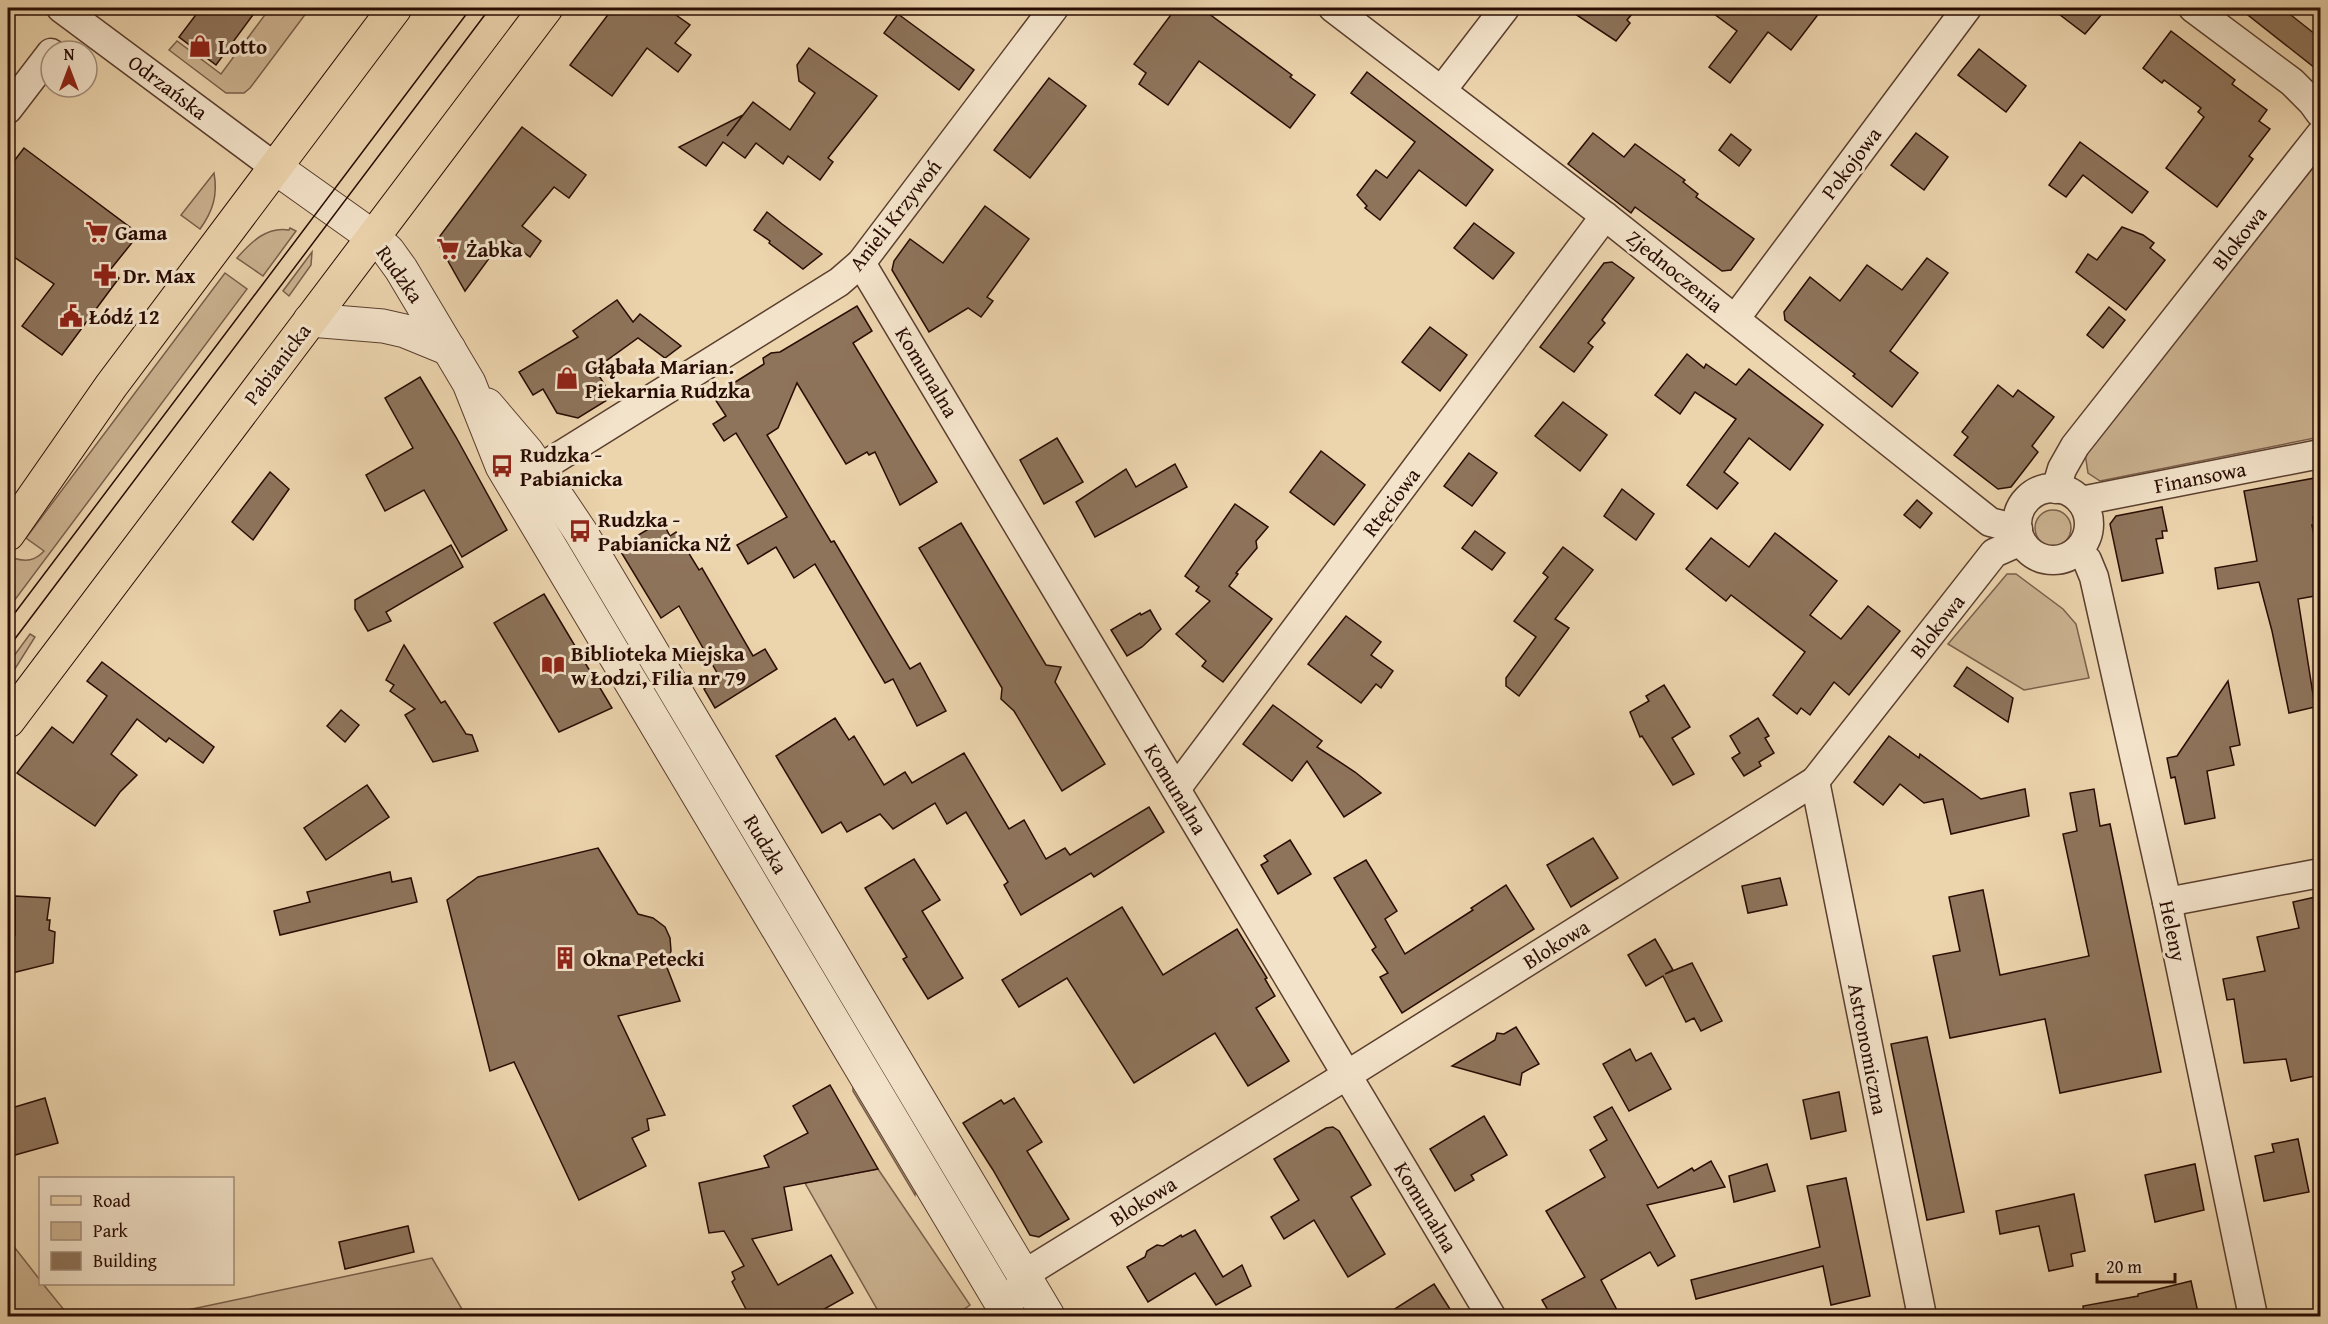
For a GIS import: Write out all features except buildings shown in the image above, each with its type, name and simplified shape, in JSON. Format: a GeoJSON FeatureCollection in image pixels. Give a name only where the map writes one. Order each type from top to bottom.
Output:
{"type":"FeatureCollection","features":[{"type":"Feature","properties":{"kind":"main road"},"geometry":{"type":"LineString","coordinates":[[8,534],[111,387],[394,8]]}},
{"type":"Feature","properties":{"kind":"main road","name":"Pabianicka"},"geometry":{"type":"LineString","coordinates":[[8,721],[546,8]]}},
{"type":"Feature","properties":{"kind":"street","name":"Anieli Krzywoń"},"geometry":{"type":"LineString","coordinates":[[539,469],[839,282],[861,262],[1054,8]]}},
{"type":"Feature","properties":{"kind":"street","name":"Zjednoczenia"},"geometry":{"type":"LineString","coordinates":[[1333,8],[1605,216],[1990,522],[2020,535]]}},
{"type":"Feature","properties":{"kind":"street"},"geometry":{"type":"LineString","coordinates":[[1442,90],[1505,8]]}},
{"type":"Feature","properties":{"kind":"street","name":"Pokojowa"},"geometry":{"type":"LineString","coordinates":[[1736,320],[1966,8]]}},
{"type":"Feature","properties":{"kind":"street"},"geometry":{"type":"LineString","coordinates":[[2193,8],[2292,82],[2320,113]]}},
{"type":"Feature","properties":{"kind":"street","name":"Odrzańska"},"geometry":{"type":"LineString","coordinates":[[70,14],[276,168]]}},
{"type":"Feature","properties":{"kind":"street"},"geometry":{"type":"LineString","coordinates":[[58,39],[70,14]]}},
{"type":"Feature","properties":{"kind":"street"},"geometry":{"type":"LineString","coordinates":[[8,109],[39,69]]}},
{"type":"Feature","properties":{"kind":"street","name":"Blokowa"},"geometry":{"type":"LineString","coordinates":[[2068,495],[2062,469],[2074,446],[2320,135]]}},
{"type":"Feature","properties":{"kind":"street","name":"Rudzka"},"geometry":{"type":"LineString","coordinates":[[276,168],[373,237],[388,251],[401,269],[469,383],[502,466],[1009,1316]]}},
{"type":"Feature","properties":{"kind":"street","name":"Rtęciowa"},"geometry":{"type":"LineString","coordinates":[[1176,789],[1605,216]]}},
{"type":"Feature","properties":{"kind":"street","name":"Komunalna"},"geometry":{"type":"LineString","coordinates":[[861,262],[1491,1317]]}},
{"type":"Feature","properties":{"kind":"street"},"geometry":{"type":"LineString","coordinates":[[310,320],[383,326],[405,331],[449,349]]}},
{"type":"Feature","properties":{"kind":"street","name":"Rudzka"},"geometry":{"type":"LineString","coordinates":[[469,383],[527,452],[580,531],[1048,1317]]}},
{"type":"Feature","properties":{"kind":"street","name":"Finansowa"},"geometry":{"type":"LineString","coordinates":[[2068,495],[2320,454]]}},
{"type":"Feature","properties":{"kind":"street"},"geometry":{"type":"LineString","coordinates":[[2046,489],[2068,495],[2089,519],[2089,531],[2085,542],[2066,558],[2053,560],[2040,558],[2030,551],[2020,535],[2021,508],[2027,500],[2046,489]]}},
{"type":"Feature","properties":{"kind":"street","name":"Blokowa"},"geometry":{"type":"LineString","coordinates":[[1023,1275],[1815,781],[1994,553],[2020,535]]}},
{"type":"Feature","properties":{"kind":"street","name":"Heleny"},"geometry":{"type":"LineString","coordinates":[[2077,551],[2087,560],[2094,577],[2167,902],[2253,1317]]}},
{"type":"Feature","properties":{"kind":"street","name":"Astronomiczna"},"geometry":{"type":"LineString","coordinates":[[1815,781],[1922,1317]]}},
{"type":"Feature","properties":{"kind":"street"},"geometry":{"type":"LineString","coordinates":[[2167,902],[2320,873]]}},
{"type":"Feature","properties":{"kind":"street"},"geometry":{"type":"LineString","coordinates":[[1009,1316],[1023,1275]]}},
{"type":"Feature","properties":{"kind":"green space"},"geometry":{"type":"Polygon","coordinates":[[[270,8],[310,8],[244,93],[226,93],[169,50],[177,41],[221,74],[270,8]]]}},
{"type":"Feature","properties":{"kind":"green space"},"geometry":{"type":"Polygon","coordinates":[[[2320,154],[2320,437],[2100,481],[2088,473],[2085,453],[2320,154]]]}},
{"type":"Feature","properties":{"kind":"green space"},"geometry":{"type":"Polygon","coordinates":[[[214,173],[213,202],[200,229],[181,215],[214,173]]]}},
{"type":"Feature","properties":{"kind":"green space"},"geometry":{"type":"Polygon","coordinates":[[[290,228],[296,231],[263,276],[237,258],[260,236],[274,230],[289,230],[290,228]]]}},
{"type":"Feature","properties":{"kind":"green space"},"geometry":{"type":"Polygon","coordinates":[[[312,252],[311,265],[289,296],[283,291],[312,252]]]}},
{"type":"Feature","properties":{"kind":"green space"},"geometry":{"type":"Polygon","coordinates":[[[225,273],[247,289],[8,609],[8,566],[13,558],[30,560],[44,551],[26,538],[225,273]]]}},
{"type":"Feature","properties":{"kind":"green space"},"geometry":{"type":"Polygon","coordinates":[[[2053,510],[2066,515],[2071,528],[2066,541],[2053,546],[2040,541],[2035,528],[2040,515],[2053,510]]]}},
{"type":"Feature","properties":{"kind":"green space"},"geometry":{"type":"Polygon","coordinates":[[[2007,574],[2016,574],[2063,609],[2076,624],[2089,678],[2024,690],[1948,644],[2007,574]]]}},
{"type":"Feature","properties":{"kind":"green space"},"geometry":{"type":"Polygon","coordinates":[[[30,634],[35,637],[8,680],[8,664],[30,634]]]}},
{"type":"Feature","properties":{"kind":"green space"},"geometry":{"type":"Polygon","coordinates":[[[856,1085],[916,1188],[915,1195],[853,1091],[856,1085]]]}},
{"type":"Feature","properties":{"kind":"green space"},"geometry":{"type":"Polygon","coordinates":[[[878,1169],[970,1305],[954,1316],[881,1316],[805,1183],[878,1169]]]}},
{"type":"Feature","properties":{"kind":"green space"},"geometry":{"type":"Polygon","coordinates":[[[8,1239],[39,1279],[39,1285],[44,1285],[69,1316],[8,1316],[8,1239]]]}},
{"type":"Feature","properties":{"kind":"green space"},"geometry":{"type":"Polygon","coordinates":[[[432,1258],[466,1316],[159,1316],[432,1258]]]}},
{"type":"Feature","properties":{"kind":"tram line"},"geometry":{"type":"LineString","coordinates":[[8,622],[471,8]]}},
{"type":"Feature","properties":{"kind":"tram line"},"geometry":{"type":"LineString","coordinates":[[8,648],[490,8]]}},
{"type":"Feature","properties":{"kind":"place","name":"Lotto"},"geometry":{"type":"Point","coordinates":[200,46]}},
{"type":"Feature","properties":{"kind":"place","name":"Gama"},"geometry":{"type":"Point","coordinates":[97,232]}},
{"type":"Feature","properties":{"kind":"place","name":"Żabka"},"geometry":{"type":"Point","coordinates":[448,249]}},
{"type":"Feature","properties":{"kind":"place","name":"Dr. Max"},"geometry":{"type":"Point","coordinates":[105,275]}},
{"type":"Feature","properties":{"kind":"place","name":"Łódź 12"},"geometry":{"type":"Point","coordinates":[71,316]}},
{"type":"Feature","properties":{"kind":"place","name":"Głąbała Marian. Piekarnia Rudzka"},"geometry":{"type":"Point","coordinates":[567,378]}},
{"type":"Feature","properties":{"kind":"place","name":"Rudzka - Pabianicka"},"geometry":{"type":"Point","coordinates":[502,466]}},
{"type":"Feature","properties":{"kind":"place","name":"Rudzka - Pabianicka NŻ"},"geometry":{"type":"Point","coordinates":[580,531]}},
{"type":"Feature","properties":{"kind":"place","name":"Biblioteka Miejska w Łodzi, Filia nr 79"},"geometry":{"type":"Point","coordinates":[553,665]}},
{"type":"Feature","properties":{"kind":"place","name":"Okna Petecki"},"geometry":{"type":"Point","coordinates":[565,958]}}]}
